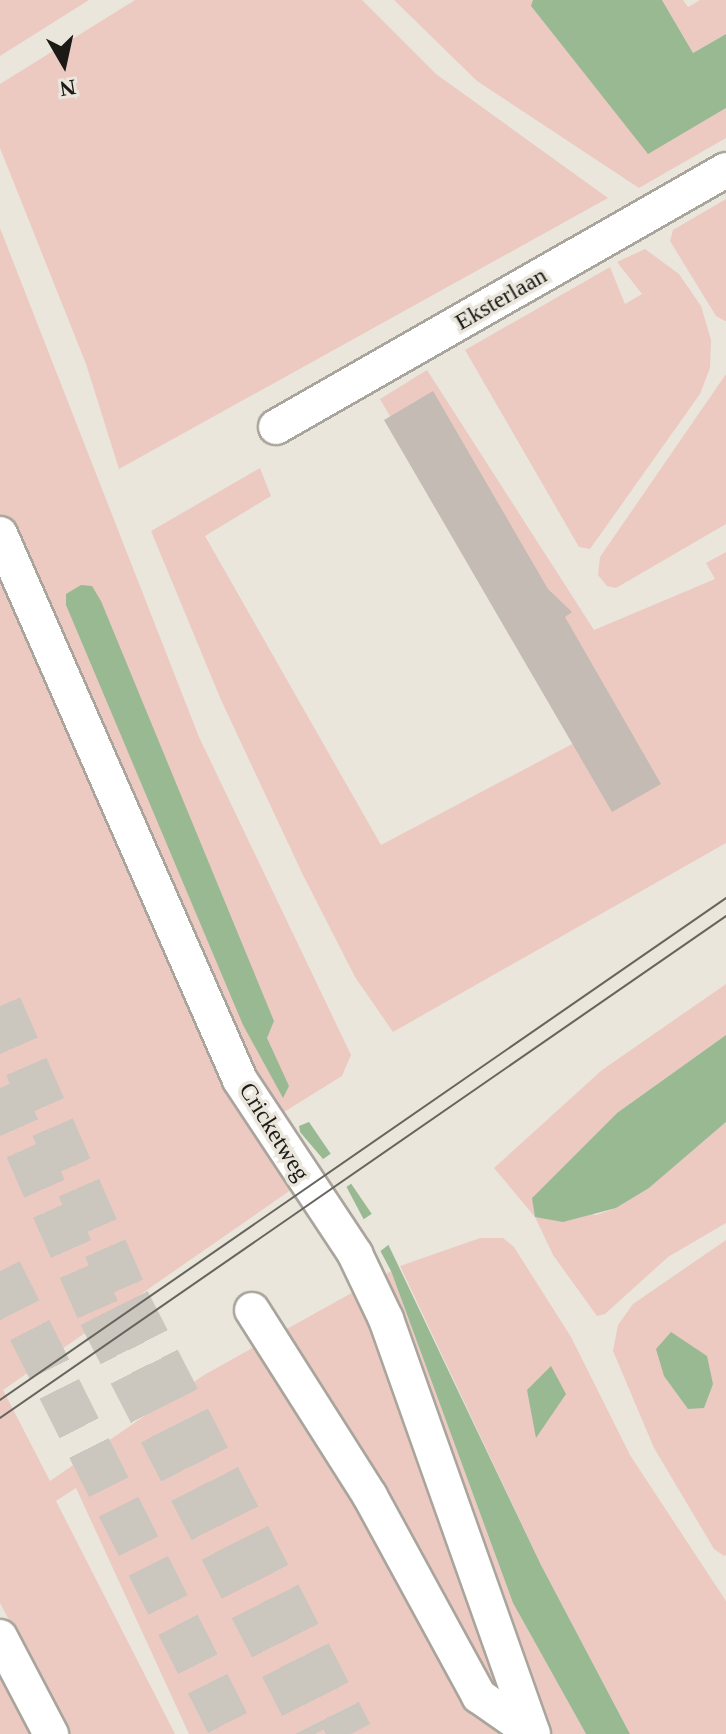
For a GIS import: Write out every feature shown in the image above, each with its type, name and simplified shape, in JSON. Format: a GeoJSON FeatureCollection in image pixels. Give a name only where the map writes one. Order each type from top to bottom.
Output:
{"type":"FeatureCollection","features":[{"type":"Feature","properties":{"kind":"street","name":"Eksterlaan"},"geometry":{"type":"LineString","coordinates":[[276,427],[726,170]]}},
{"type":"Feature","properties":{"kind":"street","name":"Cricketweg"},"geometry":{"type":"LineString","coordinates":[[0,534],[240,1080],[355,1254],[386,1319],[533,1734]]}},
{"type":"Feature","properties":{"kind":"street","name":"Cricketweg"},"geometry":{"type":"LineString","coordinates":[[252,1310],[370,1496],[479,1696],[533,1734]]}},
{"type":"Feature","properties":{"kind":"street"},"geometry":{"type":"LineString","coordinates":[[0,1637],[51,1734]]}},
{"type":"Feature","properties":{"kind":"shaded area"},"geometry":{"type":"Polygon","coordinates":[[[0,0],[89,0],[0,56],[0,0]]]}},
{"type":"Feature","properties":{"kind":"shaded area"},"geometry":{"type":"Polygon","coordinates":[[[135,0],[362,0],[436,74],[608,198],[119,469],[86,364],[0,148],[0,84],[135,0]]]}},
{"type":"Feature","properties":{"kind":"shaded area"},"geometry":{"type":"Polygon","coordinates":[[[394,0],[533,0],[532,7],[648,153],[726,108],[726,138],[639,188],[477,81],[394,0]]]}},
{"type":"Feature","properties":{"kind":"shaded area"},"geometry":{"type":"Polygon","coordinates":[[[533,0],[662,0],[693,53],[726,34],[726,108],[648,154],[531,6],[533,0]]]}},
{"type":"Feature","properties":{"kind":"shaded area"},"geometry":{"type":"Polygon","coordinates":[[[662,0],[683,0],[688,7],[700,0],[726,0],[726,34],[693,53],[662,0]]]}},
{"type":"Feature","properties":{"kind":"shaded area"},"geometry":{"type":"Polygon","coordinates":[[[726,199],[725,321],[716,316],[670,241],[673,230],[726,199]]]}},
{"type":"Feature","properties":{"kind":"shaded area"},"geometry":{"type":"Polygon","coordinates":[[[0,228],[199,737],[351,1055],[342,1076],[255,1130],[298,1185],[3,1390],[50,1481],[204,1375],[391,1271],[513,1603],[586,1734],[189,1734],[76,1488],[56,1501],[175,1734],[70,1734],[0,1603],[0,228]]]}},
{"type":"Feature","properties":{"kind":"shaded area"},"geometry":{"type":"Polygon","coordinates":[[[645,249],[679,274],[701,306],[711,340],[710,368],[700,394],[590,549],[579,547],[465,350],[610,267],[625,304],[642,294],[617,262],[645,249]]]}},
{"type":"Feature","properties":{"kind":"shaded area"},"geometry":{"type":"Polygon","coordinates":[[[427,370],[594,630],[715,579],[706,563],[726,552],[726,843],[393,1032],[355,977],[303,875],[221,700],[151,531],[260,468],[271,496],[205,536],[381,845],[576,742],[380,399],[427,370]]]}},
{"type":"Feature","properties":{"kind":"shaded area"},"geometry":{"type":"Polygon","coordinates":[[[726,374],[726,524],[616,588],[607,586],[598,575],[600,557],[726,374]]]}},
{"type":"Feature","properties":{"kind":"shaded area"},"geometry":{"type":"Polygon","coordinates":[[[81,585],[92,586],[101,601],[274,1021],[267,1038],[289,1086],[283,1098],[243,1025],[66,605],[66,594],[81,585]]]}},
{"type":"Feature","properties":{"kind":"shaded area"},"geometry":{"type":"Polygon","coordinates":[[[726,984],[726,1035],[617,1113],[532,1198],[596,1215],[616,1208],[649,1188],[726,1122],[726,1223],[668,1257],[605,1314],[597,1316],[553,1255],[535,1217],[494,1168],[602,1070],[726,984]]]}},
{"type":"Feature","properties":{"kind":"shaded area"},"geometry":{"type":"Polygon","coordinates":[[[726,1035],[726,1122],[649,1188],[616,1208],[563,1222],[535,1217],[532,1198],[617,1113],[726,1035]]]}},
{"type":"Feature","properties":{"kind":"shaded area"},"geometry":{"type":"Polygon","coordinates":[[[309,1122],[378,1223],[541,1565],[630,1734],[586,1734],[513,1603],[391,1271],[346,1186],[300,1132],[299,1126],[309,1122]]]}},
{"type":"Feature","properties":{"kind":"shaded area"},"geometry":{"type":"Polygon","coordinates":[[[480,1238],[503,1238],[514,1247],[571,1337],[630,1455],[726,1601],[726,1734],[630,1734],[541,1565],[400,1266],[480,1238]]]}},
{"type":"Feature","properties":{"kind":"shaded area"},"geometry":{"type":"Polygon","coordinates":[[[726,1240],[724,1556],[714,1549],[654,1448],[613,1351],[618,1325],[633,1304],[726,1240]]]}},
{"type":"Feature","properties":{"kind":"shaded area"},"geometry":{"type":"Polygon","coordinates":[[[671,1332],[707,1356],[713,1384],[704,1408],[688,1409],[664,1376],[656,1349],[671,1332]]]}},
{"type":"Feature","properties":{"kind":"shaded area"},"geometry":{"type":"Polygon","coordinates":[[[551,1366],[566,1394],[536,1438],[527,1390],[551,1366]]]}},
{"type":"Feature","properties":{"kind":"shaded area"},"geometry":{"type":"Polygon","coordinates":[[[0,1670],[35,1734],[0,1734],[0,1670]]]}},
{"type":"Feature","properties":{"kind":"pier"},"geometry":{"type":"Polygon","coordinates":[[[336,1150],[357,1180],[343,1189],[319,1162],[336,1150]]]}},
{"type":"Feature","properties":{"kind":"pier"},"geometry":{"type":"Polygon","coordinates":[[[376,1211],[392,1242],[378,1253],[361,1221],[376,1211]]]}},
{"type":"Feature","properties":{"kind":"building"},"geometry":{"type":"Polygon","coordinates":[[[433,391],[548,589],[572,612],[565,617],[661,784],[612,812],[384,420],[433,391]]]}},
{"type":"Feature","properties":{"kind":"tunnel"},"geometry":{"type":"LineString","coordinates":[[0,1006],[128,1301],[351,1734]]}},
{"type":"Feature","properties":{"kind":"tunnel"},"geometry":{"type":"LineString","coordinates":[[0,1088],[100,1315],[316,1734]]}},
{"type":"Feature","properties":{"kind":"tunnel"},"geometry":{"type":"LineString","coordinates":[[0,1271],[233,1734]]}},
{"type":"Feature","properties":{"kind":"tram line"},"geometry":{"type":"LineString","coordinates":[[0,1400],[726,898]]}},
{"type":"Feature","properties":{"kind":"tram line"},"geometry":{"type":"LineString","coordinates":[[0,1418],[726,916]]}}]}
